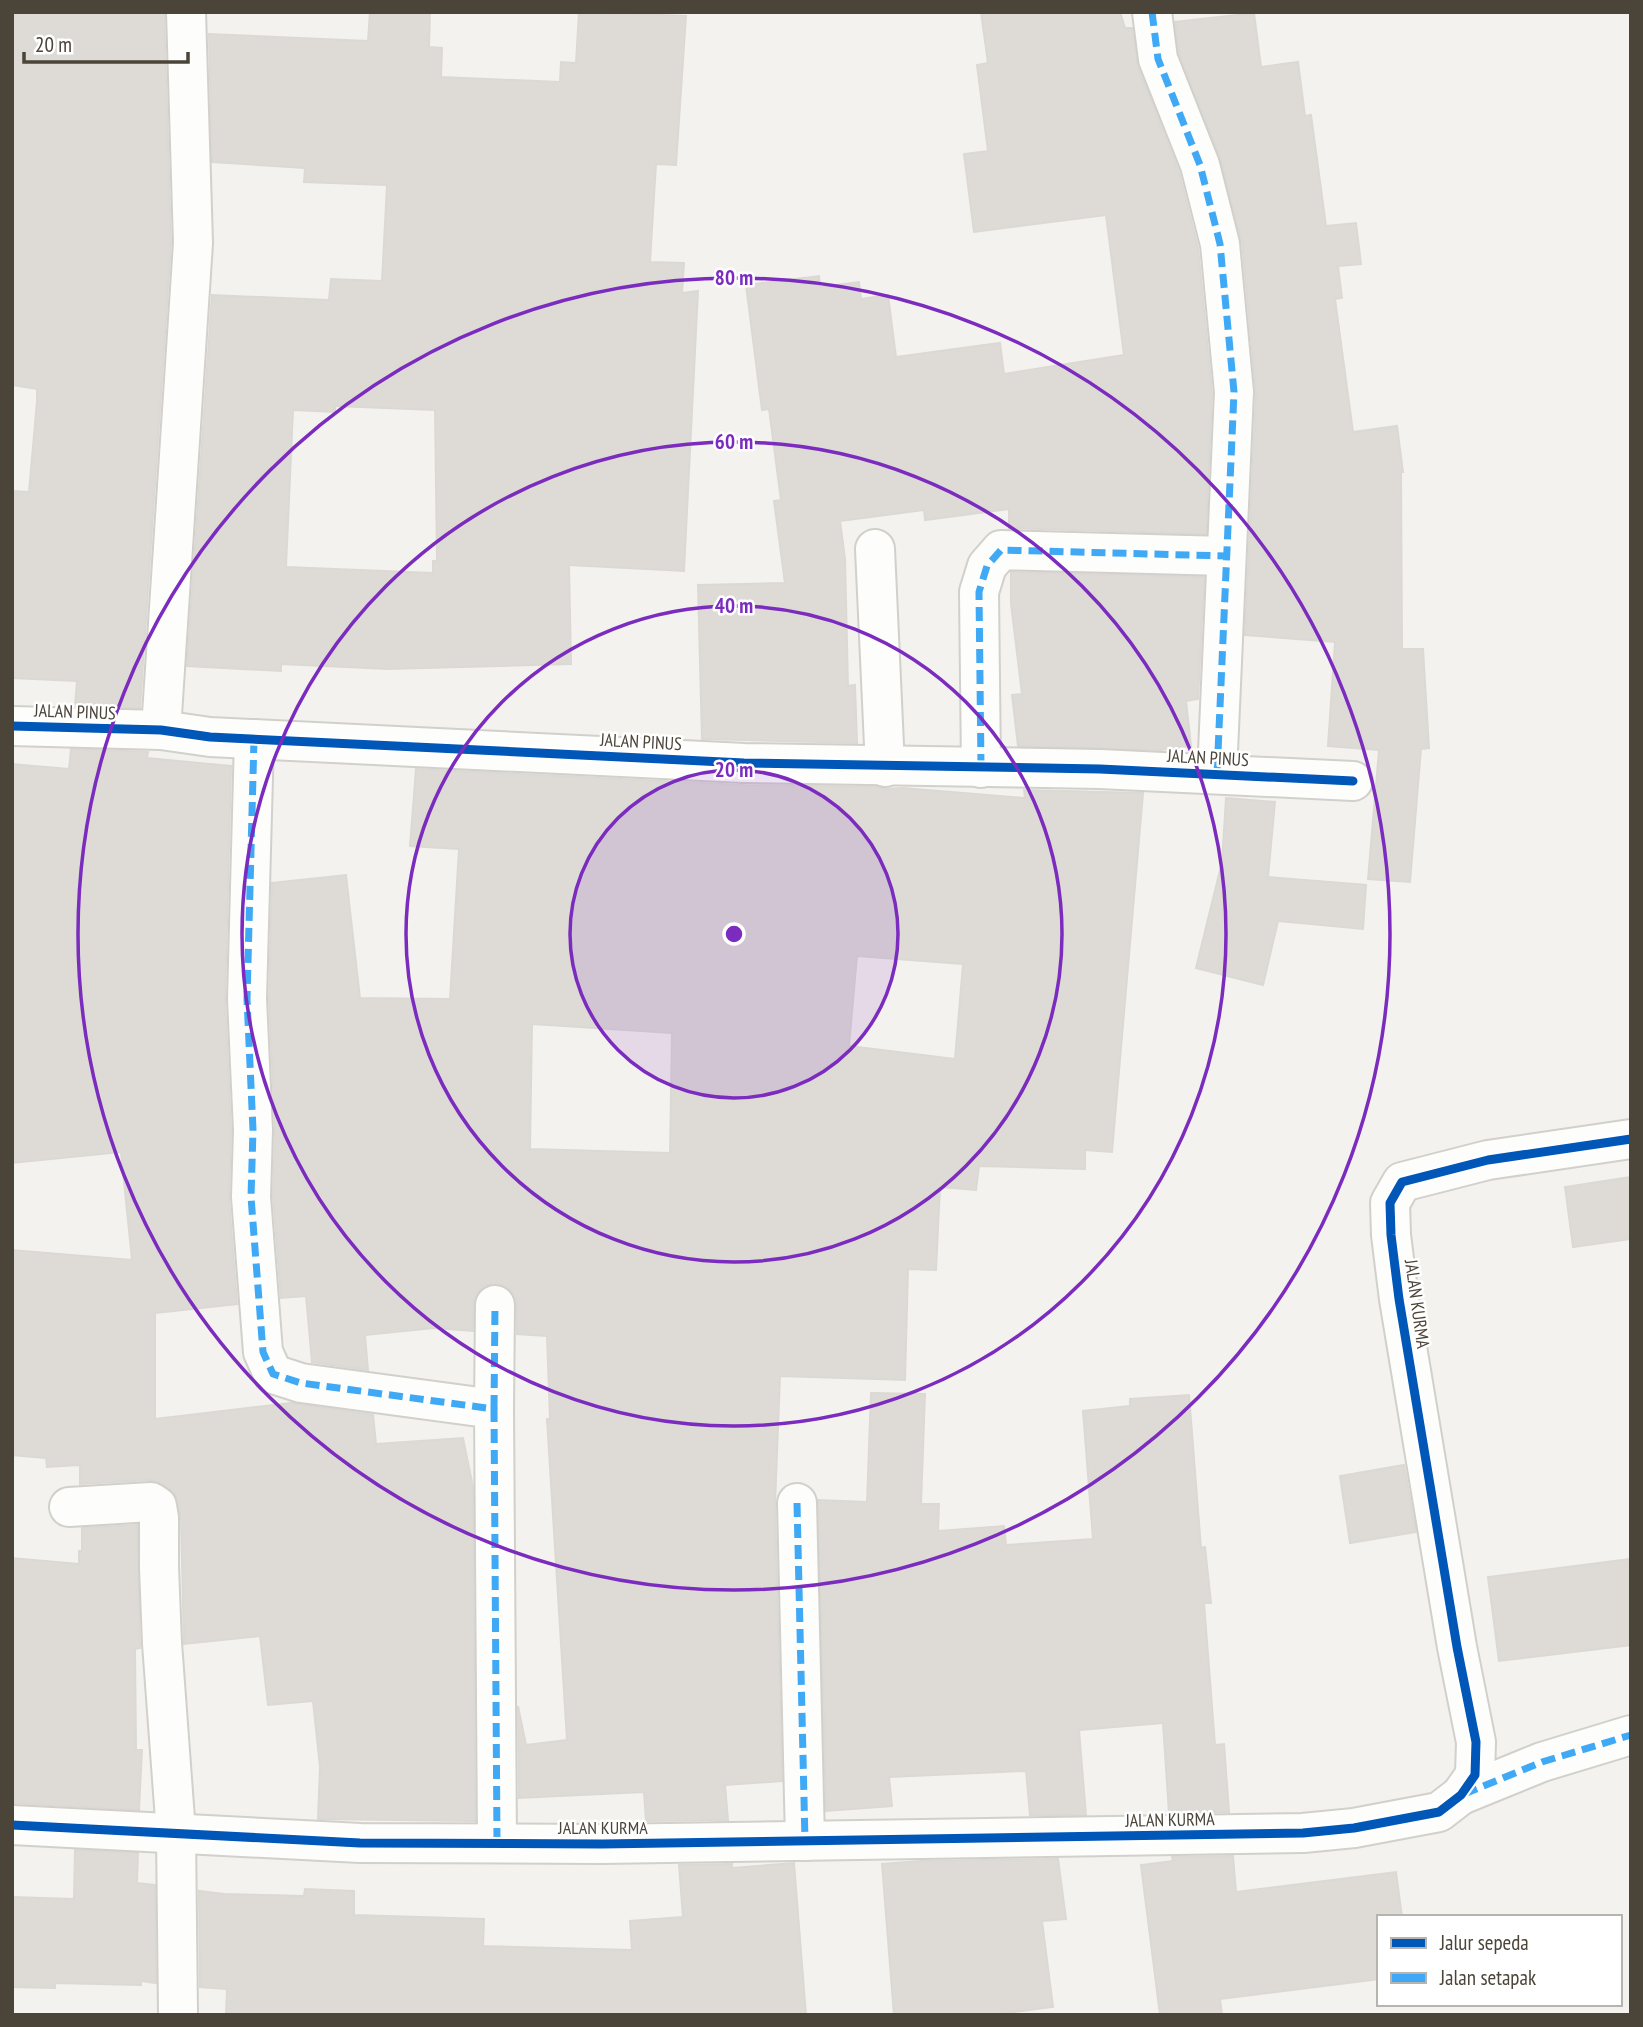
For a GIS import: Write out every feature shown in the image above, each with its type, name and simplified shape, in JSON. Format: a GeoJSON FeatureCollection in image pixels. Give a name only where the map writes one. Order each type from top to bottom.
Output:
{"type":"FeatureCollection","features":[{"type":"Feature","properties":{"kind":"street"},"geometry":{"type":"LineString","coordinates":[[161,730],[193,243],[186,12]]}},
{"type":"Feature","properties":{"kind":"street"},"geometry":{"type":"LineString","coordinates":[[1152,12],[1158,59],[1200,165],[1220,244],[1234,392],[1217,774]]}},
{"type":"Feature","properties":{"kind":"street"},"geometry":{"type":"LineString","coordinates":[[875,549],[885,766]]}},
{"type":"Feature","properties":{"kind":"street"},"geometry":{"type":"LineString","coordinates":[[981,768],[979,592],[987,566],[1001,550],[1226,556]]}},
{"type":"Feature","properties":{"kind":"street","name":"JALAN PINUS"},"geometry":{"type":"LineString","coordinates":[[12,726],[161,730],[210,737],[744,763],[1100,769],[1353,781]]}},
{"type":"Feature","properties":{"kind":"street"},"geometry":{"type":"LineString","coordinates":[[254,739],[247,999],[253,1130],[251,1197],[263,1352],[272,1374],[301,1383],[494,1409]]}},
{"type":"Feature","properties":{"kind":"street","name":"JALAN KURMA"},"geometry":{"type":"LineString","coordinates":[[12,1825],[360,1843],[602,1844],[1303,1833],[1354,1828],[1439,1812],[1461,1795],[1475,1775],[1476,1742],[1457,1647],[1399,1299],[1390,1203],[1402,1182],[1488,1160],[1631,1139]]}},
{"type":"Feature","properties":{"kind":"street"},"geometry":{"type":"LineString","coordinates":[[495,1305],[497,1843]]}},
{"type":"Feature","properties":{"kind":"street"},"geometry":{"type":"LineString","coordinates":[[69,1507],[151,1502],[157,1506],[162,1643],[176,1833],[178,2015]]}},
{"type":"Feature","properties":{"kind":"street"},"geometry":{"type":"LineString","coordinates":[[797,1503],[805,1841]]}},
{"type":"Feature","properties":{"kind":"street"},"geometry":{"type":"LineString","coordinates":[[1461,1795],[1542,1762],[1631,1735]]}},
{"type":"Feature","properties":{"kind":"building"},"geometry":{"type":"Polygon","coordinates":[[[12,12],[164,12],[171,243],[140,708],[75,706],[77,681],[12,678],[12,491],[29,492],[37,389],[12,385],[12,12]]]}},
{"type":"Feature","properties":{"kind":"building"},"geometry":{"type":"Polygon","coordinates":[[[370,12],[430,12],[429,47],[442,48],[441,77],[560,82],[561,62],[576,63],[579,12],[686,16],[676,165],[656,164],[650,262],[684,263],[682,293],[698,291],[684,571],[569,565],[571,664],[388,669],[281,664],[281,671],[187,666],[212,295],[329,300],[331,279],[382,281],[387,185],[304,182],[305,168],[212,162],[209,34],[368,41],[370,12]],[[335,406],[335,412],[293,410],[286,567],[433,573],[433,561],[437,561],[435,410],[335,406]]]}},
{"type":"Feature","properties":{"kind":"building"},"geometry":{"type":"Polygon","coordinates":[[[981,12],[1120,12],[1125,28],[1132,28],[1138,67],[1179,172],[1198,248],[1212,393],[1206,534],[1009,528],[1009,509],[925,520],[924,510],[840,521],[845,559],[848,686],[855,685],[857,743],[702,739],[698,585],[785,583],[774,501],[781,500],[769,409],[762,410],[746,285],[819,276],[820,287],[859,282],[861,299],[888,295],[896,357],[1000,343],[1004,374],[1124,355],[1106,215],[974,232],[964,154],[988,151],[977,65],[988,63],[981,12]]]}},
{"type":"Feature","properties":{"kind":"building"},"geometry":{"type":"Polygon","coordinates":[[[1254,13],[1261,67],[1298,62],[1305,116],[1311,115],[1326,226],[1356,223],[1361,264],[1338,266],[1342,298],[1335,299],[1353,432],[1397,426],[1403,472],[1402,649],[1423,649],[1429,748],[1421,749],[1410,882],[1368,879],[1379,750],[1328,746],[1335,642],[1245,635],[1256,393],[1242,242],[1220,157],[1179,53],[1175,22],[1254,13]]]}},
{"type":"Feature","properties":{"kind":"building"},"geometry":{"type":"Polygon","coordinates":[[[1011,572],[1204,577],[1198,699],[1186,701],[1191,746],[1161,750],[1018,746],[1012,695],[1022,694],[1011,604],[1011,572]]]}},
{"type":"Feature","properties":{"kind":"building"},"geometry":{"type":"Polygon","coordinates":[[[71,749],[148,752],[147,758],[231,766],[225,1000],[231,1130],[229,1199],[237,1304],[155,1313],[155,1419],[291,1403],[373,1415],[376,1444],[463,1438],[473,1487],[475,1821],[318,1819],[320,1767],[313,1701],[268,1705],[260,1636],[184,1644],[181,1518],[175,1494],[163,1484],[150,1480],[80,1484],[80,1465],[47,1467],[46,1458],[12,1455],[12,1250],[132,1260],[121,1152],[12,1163],[12,764],[69,769],[71,749]]]}},
{"type":"Feature","properties":{"kind":"building"},"geometry":{"type":"Polygon","coordinates":[[[416,769],[743,785],[903,788],[1025,798],[1024,790],[1143,793],[1112,1152],[1085,1150],[1085,1169],[979,1166],[976,1190],[940,1187],[936,1270],[908,1269],[905,1380],[780,1376],[775,1504],[782,1781],[725,1785],[728,1820],[646,1821],[644,1792],[519,1798],[518,1706],[526,1745],[567,1740],[547,1419],[550,1419],[547,1336],[517,1334],[517,1305],[514,1294],[507,1287],[496,1283],[484,1286],[477,1293],[473,1304],[473,1331],[434,1328],[365,1335],[368,1370],[312,1362],[306,1296],[281,1298],[273,1196],[275,1129],[269,999],[272,883],[346,875],[360,998],[450,999],[459,849],[410,846],[416,769]],[[857,956],[849,1046],[955,1059],[963,964],[857,956]],[[532,1024],[530,1149],[670,1153],[672,1033],[532,1024]]]}},
{"type":"Feature","properties":{"kind":"building"},"geometry":{"type":"Polygon","coordinates":[[[1226,798],[1275,802],[1268,877],[1366,885],[1363,929],[1278,921],[1263,985],[1196,968],[1222,862],[1226,798]]]}},
{"type":"Feature","properties":{"kind":"building"},"geometry":{"type":"Polygon","coordinates":[[[1631,1177],[1631,1239],[1573,1247],[1565,1187],[1631,1177]]]}},
{"type":"Feature","properties":{"kind":"building"},"geometry":{"type":"Polygon","coordinates":[[[871,1393],[925,1394],[921,1504],[939,1504],[938,1531],[1004,1526],[1006,1545],[1093,1539],[1083,1411],[1130,1406],[1130,1399],[1189,1395],[1201,1548],[1205,1547],[1211,1603],[1204,1603],[1215,1745],[1224,1744],[1229,1812],[1169,1813],[1163,1723],[1079,1730],[1086,1815],[1030,1815],[1026,1771],[889,1777],[892,1806],[826,1811],[818,1500],[867,1502],[871,1393]]]}},
{"type":"Feature","properties":{"kind":"building"},"geometry":{"type":"Polygon","coordinates":[[[1404,1465],[1416,1532],[1350,1543],[1340,1476],[1404,1465]]]}},
{"type":"Feature","properties":{"kind":"building"},"geometry":{"type":"Polygon","coordinates":[[[137,1525],[140,1648],[135,1649],[136,1750],[142,1750],[139,1810],[12,1803],[12,1558],[79,1564],[82,1528],[137,1525]]]}},
{"type":"Feature","properties":{"kind":"building"},"geometry":{"type":"Polygon","coordinates":[[[1631,1559],[1631,1645],[1499,1661],[1488,1577],[1631,1559]]]}},
{"type":"Feature","properties":{"kind":"building"},"geometry":{"type":"Polygon","coordinates":[[[75,1850],[138,1853],[137,1883],[155,1885],[156,1983],[55,1983],[55,1988],[12,1987],[12,1897],[74,1899],[75,1850]]]}},
{"type":"Feature","properties":{"kind":"building"},"geometry":{"type":"Polygon","coordinates":[[[1233,1856],[1236,1892],[1396,1872],[1402,1915],[1377,1915],[1377,1979],[1220,1999],[1222,2015],[1160,2015],[1141,1865],[1173,1861],[1172,1857],[1233,1856]]]}},
{"type":"Feature","properties":{"kind":"building"},"geometry":{"type":"Polygon","coordinates":[[[1058,1859],[1066,1919],[1042,1921],[1053,2007],[991,2015],[894,2015],[882,1864],[1058,1859]]]}},
{"type":"Feature","properties":{"kind":"building"},"geometry":{"type":"Polygon","coordinates":[[[794,1863],[806,2015],[226,2015],[227,1989],[200,1987],[199,1891],[304,1896],[305,1889],[354,1891],[354,1915],[484,1919],[483,1946],[632,1950],[630,1921],[683,1917],[679,1865],[732,1864],[732,1868],[794,1863]]]}},
{"type":"Feature","properties":{"kind":"marked path"},"geometry":{"type":"LineString","coordinates":[[1152,12],[1158,59],[1200,165],[1220,244],[1234,392],[1217,774]]}},
{"type":"Feature","properties":{"kind":"marked path"},"geometry":{"type":"LineString","coordinates":[[981,768],[979,592],[987,566],[1001,550],[1226,556]]}},
{"type":"Feature","properties":{"kind":"marked path"},"geometry":{"type":"LineString","coordinates":[[254,739],[247,999],[253,1130],[251,1197],[263,1352],[273,1374],[301,1383],[494,1409],[497,1843]]}},
{"type":"Feature","properties":{"kind":"marked path"},"geometry":{"type":"LineString","coordinates":[[494,1409],[495,1305]]}},
{"type":"Feature","properties":{"kind":"marked path"},"geometry":{"type":"LineString","coordinates":[[797,1503],[805,1841]]}},
{"type":"Feature","properties":{"kind":"marked path"},"geometry":{"type":"LineString","coordinates":[[1464,1794],[1542,1762],[1631,1735]]}},
{"type":"Feature","properties":{"kind":"cycle path"},"geometry":{"type":"LineString","coordinates":[[12,726],[161,730],[210,737],[744,763],[1100,769],[1353,781]]}},
{"type":"Feature","properties":{"kind":"cycle path"},"geometry":{"type":"LineString","coordinates":[[12,1825],[360,1843],[602,1844],[1303,1833],[1354,1828],[1439,1812],[1461,1795],[1475,1775],[1476,1742],[1457,1647],[1399,1299],[1390,1203],[1402,1182],[1488,1160],[1631,1139]]}}]}
